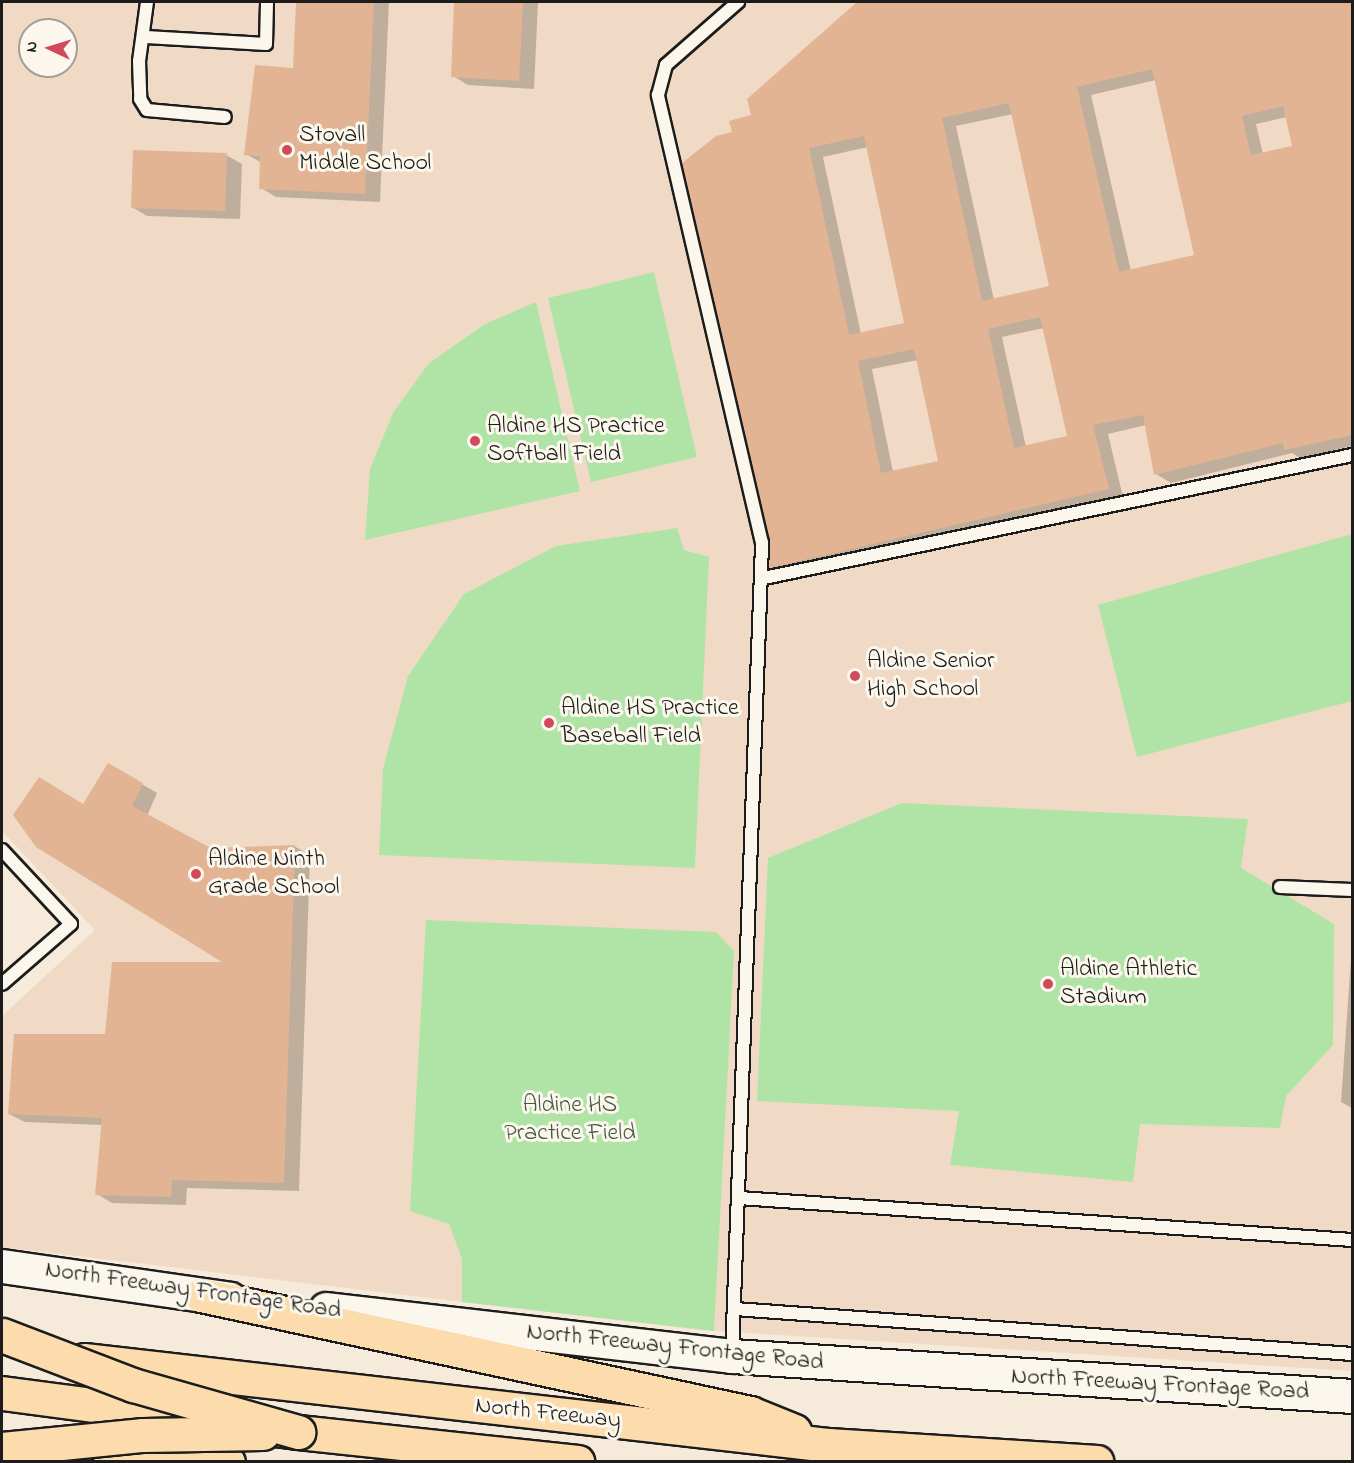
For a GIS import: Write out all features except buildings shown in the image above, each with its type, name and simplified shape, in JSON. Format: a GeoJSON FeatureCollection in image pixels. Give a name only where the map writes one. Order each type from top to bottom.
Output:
{"type":"FeatureCollection","features":[{"type":"Feature","properties":{"kind":"highway"},"geometry":{"type":"LineString","coordinates":[[201,1295],[750,1413],[828,1446]]}},
{"type":"Feature","properties":{"kind":"highway"},"geometry":{"type":"LineString","coordinates":[[2,1335],[133,1385],[298,1432]]}},
{"type":"Feature","properties":{"kind":"highway","name":"North Freeway"},"geometry":{"type":"LineString","coordinates":[[2,1350],[828,1446],[1096,1461]]}},
{"type":"Feature","properties":{"kind":"highway","name":"North Freeway"},"geometry":{"type":"LineString","coordinates":[[2,1393],[298,1432],[534,1459],[577,1461]]}},
{"type":"Feature","properties":{"kind":"highway"},"geometry":{"type":"LineString","coordinates":[[2,1449],[143,1435],[298,1432]]}},
{"type":"Feature","properties":{"kind":"highway"},"geometry":{"type":"LineString","coordinates":[[2,1433],[228,1461]]}},
{"type":"Feature","properties":{"kind":"main road","name":"North Freeway Frontage Road"},"geometry":{"type":"LineString","coordinates":[[2,1266],[201,1295],[732,1356],[1353,1396]]}},
{"type":"Feature","properties":{"kind":"lane"},"geometry":{"type":"LineString","coordinates":[[147,2],[146,37],[139,61],[140,99],[147,110],[225,117]]}},
{"type":"Feature","properties":{"kind":"lane"},"geometry":{"type":"LineString","coordinates":[[146,37],[266,44],[267,2]]}},
{"type":"Feature","properties":{"kind":"lane"},"geometry":{"type":"LineString","coordinates":[[732,1356],[764,578],[762,543],[658,95],[666,65],[738,2]]}},
{"type":"Feature","properties":{"kind":"lane"},"geometry":{"type":"LineString","coordinates":[[764,578],[1353,455]]}},
{"type":"Feature","properties":{"kind":"lane"},"geometry":{"type":"LineString","coordinates":[[2,850],[71,924],[2,984]]}},
{"type":"Feature","properties":{"kind":"lane"},"geometry":{"type":"LineString","coordinates":[[1280,887],[1353,890]]}},
{"type":"Feature","properties":{"kind":"lane"},"geometry":{"type":"LineString","coordinates":[[739,1198],[1353,1240]]}},
{"type":"Feature","properties":{"kind":"lane"},"geometry":{"type":"LineString","coordinates":[[735,1309],[1353,1354]]}},
{"type":"Feature","properties":{"kind":"shaded area","name":"Aldine Senior High School"},"geometry":{"type":"Polygon","coordinates":[[[2,2],[1352,2],[1352,1371],[700,1330],[2,1247],[2,1016],[95,930],[2,831],[2,2]]]}},
{"type":"Feature","properties":{"kind":"green space"},"geometry":{"type":"Polygon","coordinates":[[[654,272],[697,457],[591,482],[548,298],[654,272]]]}},
{"type":"Feature","properties":{"kind":"green space","name":"Aldine HS Practice Softball Field"},"geometry":{"type":"Polygon","coordinates":[[[536,302],[580,491],[365,540],[370,469],[393,413],[428,364],[485,324],[536,302]]]}},
{"type":"Feature","properties":{"kind":"green space","name":"Aldine HS Practice Baseball Field"},"geometry":{"type":"Polygon","coordinates":[[[677,528],[684,550],[709,557],[695,868],[379,855],[383,769],[408,676],[464,594],[556,546],[677,528]]]}},
{"type":"Feature","properties":{"kind":"green space"},"geometry":{"type":"Polygon","coordinates":[[[1352,534],[1352,701],[1137,757],[1098,605],[1352,534]]]}},
{"type":"Feature","properties":{"kind":"green space","name":"Aldine Athletic Stadium"},"geometry":{"type":"Polygon","coordinates":[[[902,803],[1248,819],[1241,868],[1334,924],[1333,1045],[1286,1096],[1280,1128],[1140,1124],[1133,1182],[950,1165],[959,1111],[757,1101],[768,858],[902,803]]]}},
{"type":"Feature","properties":{"kind":"green space","name":"Aldine HS Practice Field"},"geometry":{"type":"Polygon","coordinates":[[[426,920],[716,932],[734,951],[714,1331],[462,1302],[462,1259],[449,1224],[410,1211],[426,920]]]}},
{"type":"Feature","properties":{"kind":"place","name":"Stovall Middle School"},"geometry":{"type":"Point","coordinates":[287,150]}},
{"type":"Feature","properties":{"kind":"place","name":"Aldine HS Practice Softball Field"},"geometry":{"type":"Point","coordinates":[475,441]}},
{"type":"Feature","properties":{"kind":"place","name":"Aldine Senior High School"},"geometry":{"type":"Point","coordinates":[855,676]}},
{"type":"Feature","properties":{"kind":"place","name":"Aldine HS Practice Baseball Field"},"geometry":{"type":"Point","coordinates":[549,723]}},
{"type":"Feature","properties":{"kind":"place","name":"Aldine Ninth Grade School"},"geometry":{"type":"Point","coordinates":[196,874]}},
{"type":"Feature","properties":{"kind":"place","name":"Aldine Athletic Stadium"},"geometry":{"type":"Point","coordinates":[1048,984]}}]}
